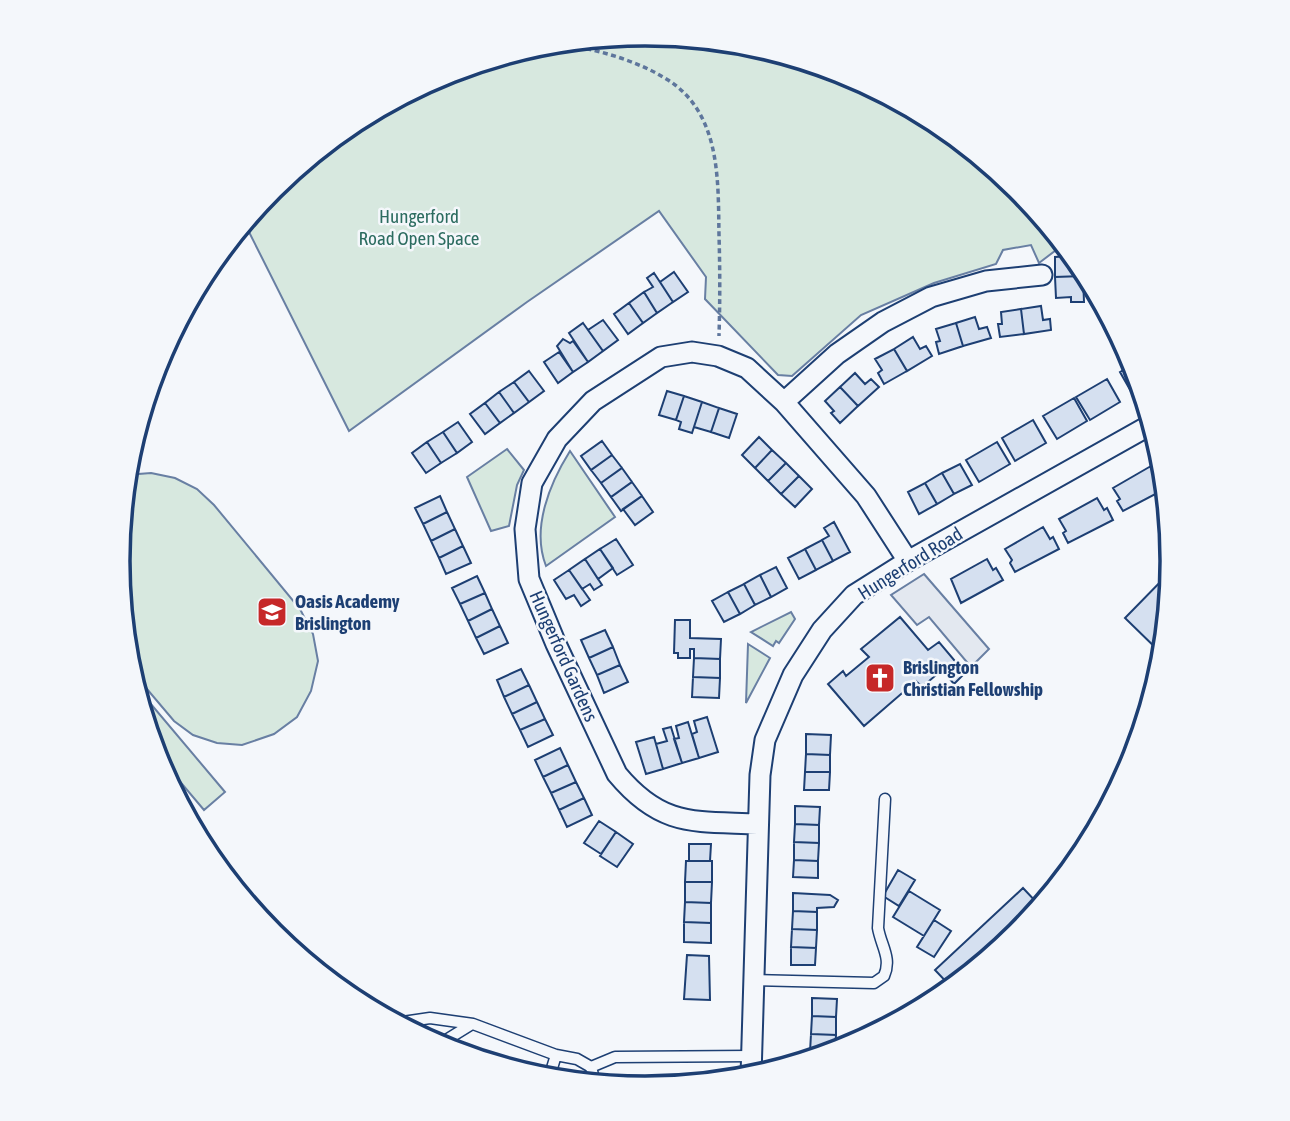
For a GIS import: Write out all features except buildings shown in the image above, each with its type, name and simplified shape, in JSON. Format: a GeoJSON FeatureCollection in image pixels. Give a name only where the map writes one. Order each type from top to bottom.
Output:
{"type":"FeatureCollection","features":[{"type":"Feature","properties":{"kind":"street"},"geometry":{"type":"LineString","coordinates":[[784,402],[837,354],[883,322],[931,298],[986,281],[1042,275]]}},
{"type":"Feature","properties":{"kind":"street","name":"Hungerford Gardens"},"geometry":{"type":"LineString","coordinates":[[758,824],[687,821],[658,811],[632,792],[617,774],[556,644],[529,579],[524,529],[533,483],[557,439],[593,401],[661,357],[692,352],[718,356],[747,368],[784,402],[866,496],[908,561]]}},
{"type":"Feature","properties":{"kind":"street","name":"Hungerford Road"},"geometry":{"type":"LineString","coordinates":[[752,1064],[760,775],[765,740],[793,675],[822,630],[854,596],[908,561],[1143,429]]}},
{"type":"Feature","properties":{"kind":"lane"},"geometry":{"type":"LineString","coordinates":[[754,980],[874,983],[884,976],[889,959],[880,940],[878,928],[885,799]]}},
{"type":"Feature","properties":{"kind":"lane"},"geometry":{"type":"LineString","coordinates":[[414,1020],[430,1018],[473,1024],[556,1055],[577,1059],[591,1067],[592,1072]]}},
{"type":"Feature","properties":{"kind":"lane"},"geometry":{"type":"LineString","coordinates":[[451,1037],[473,1024]]}},
{"type":"Feature","properties":{"kind":"lane"},"geometry":{"type":"LineString","coordinates":[[552,1067],[556,1055]]}},
{"type":"Feature","properties":{"kind":"lane"},"geometry":{"type":"LineString","coordinates":[[591,1067],[615,1057],[752,1056]]}},
{"type":"Feature","properties":{"kind":"path"},"geometry":{"type":"LineString","coordinates":[[589,49],[634,62],[670,81],[687,97],[712,140],[718,171],[718,356]]}},
{"type":"Feature","properties":{"kind":"green space","name":"Hungerford Road Open Space"},"geometry":{"type":"Polygon","coordinates":[[[679,47],[745,55],[811,73],[903,114],[959,152],[1009,196],[1056,250],[1039,263],[1031,245],[1003,250],[996,264],[934,283],[861,315],[792,376],[778,375],[705,299],[706,277],[659,211],[527,302],[349,431],[249,232],[305,173],[387,114],[448,85],[512,63],[578,50],[679,47]]]}},
{"type":"Feature","properties":{"kind":"green space"},"geometry":{"type":"Polygon","coordinates":[[[507,449],[524,470],[517,485],[509,526],[491,531],[467,477],[507,449]]]}},
{"type":"Feature","properties":{"kind":"green space"},"geometry":{"type":"Polygon","coordinates":[[[570,451],[615,517],[546,566],[541,537],[545,506],[570,451]]]}},
{"type":"Feature","properties":{"kind":"green space"},"geometry":{"type":"Polygon","coordinates":[[[151,473],[175,478],[197,489],[214,505],[300,609],[313,634],[318,661],[311,691],[297,717],[274,734],[242,745],[217,743],[193,735],[174,721],[147,689],[134,628],[131,594],[131,527],[137,474],[151,473]]]}},
{"type":"Feature","properties":{"kind":"green space"},"geometry":{"type":"Polygon","coordinates":[[[791,612],[795,619],[779,643],[776,641],[773,646],[751,632],[791,612]]]}},
{"type":"Feature","properties":{"kind":"green space"},"geometry":{"type":"Polygon","coordinates":[[[748,644],[770,658],[746,703],[748,644]]]}},
{"type":"Feature","properties":{"kind":"green space"},"geometry":{"type":"Polygon","coordinates":[[[151,704],[225,792],[204,810],[180,782],[151,704]]]}},
{"type":"Feature","properties":{"kind":"shaded area"},"geometry":{"type":"Polygon","coordinates":[[[924,574],[989,649],[971,667],[929,617],[917,625],[891,595],[924,574]]]}},
{"type":"Feature","properties":{"kind":"place","name":"Oasis Academy Brislington"},"geometry":{"type":"Point","coordinates":[272,612]}},
{"type":"Feature","properties":{"kind":"place","name":"Brislington Christian Fellowship"},"geometry":{"type":"Point","coordinates":[880,678]}}]}
